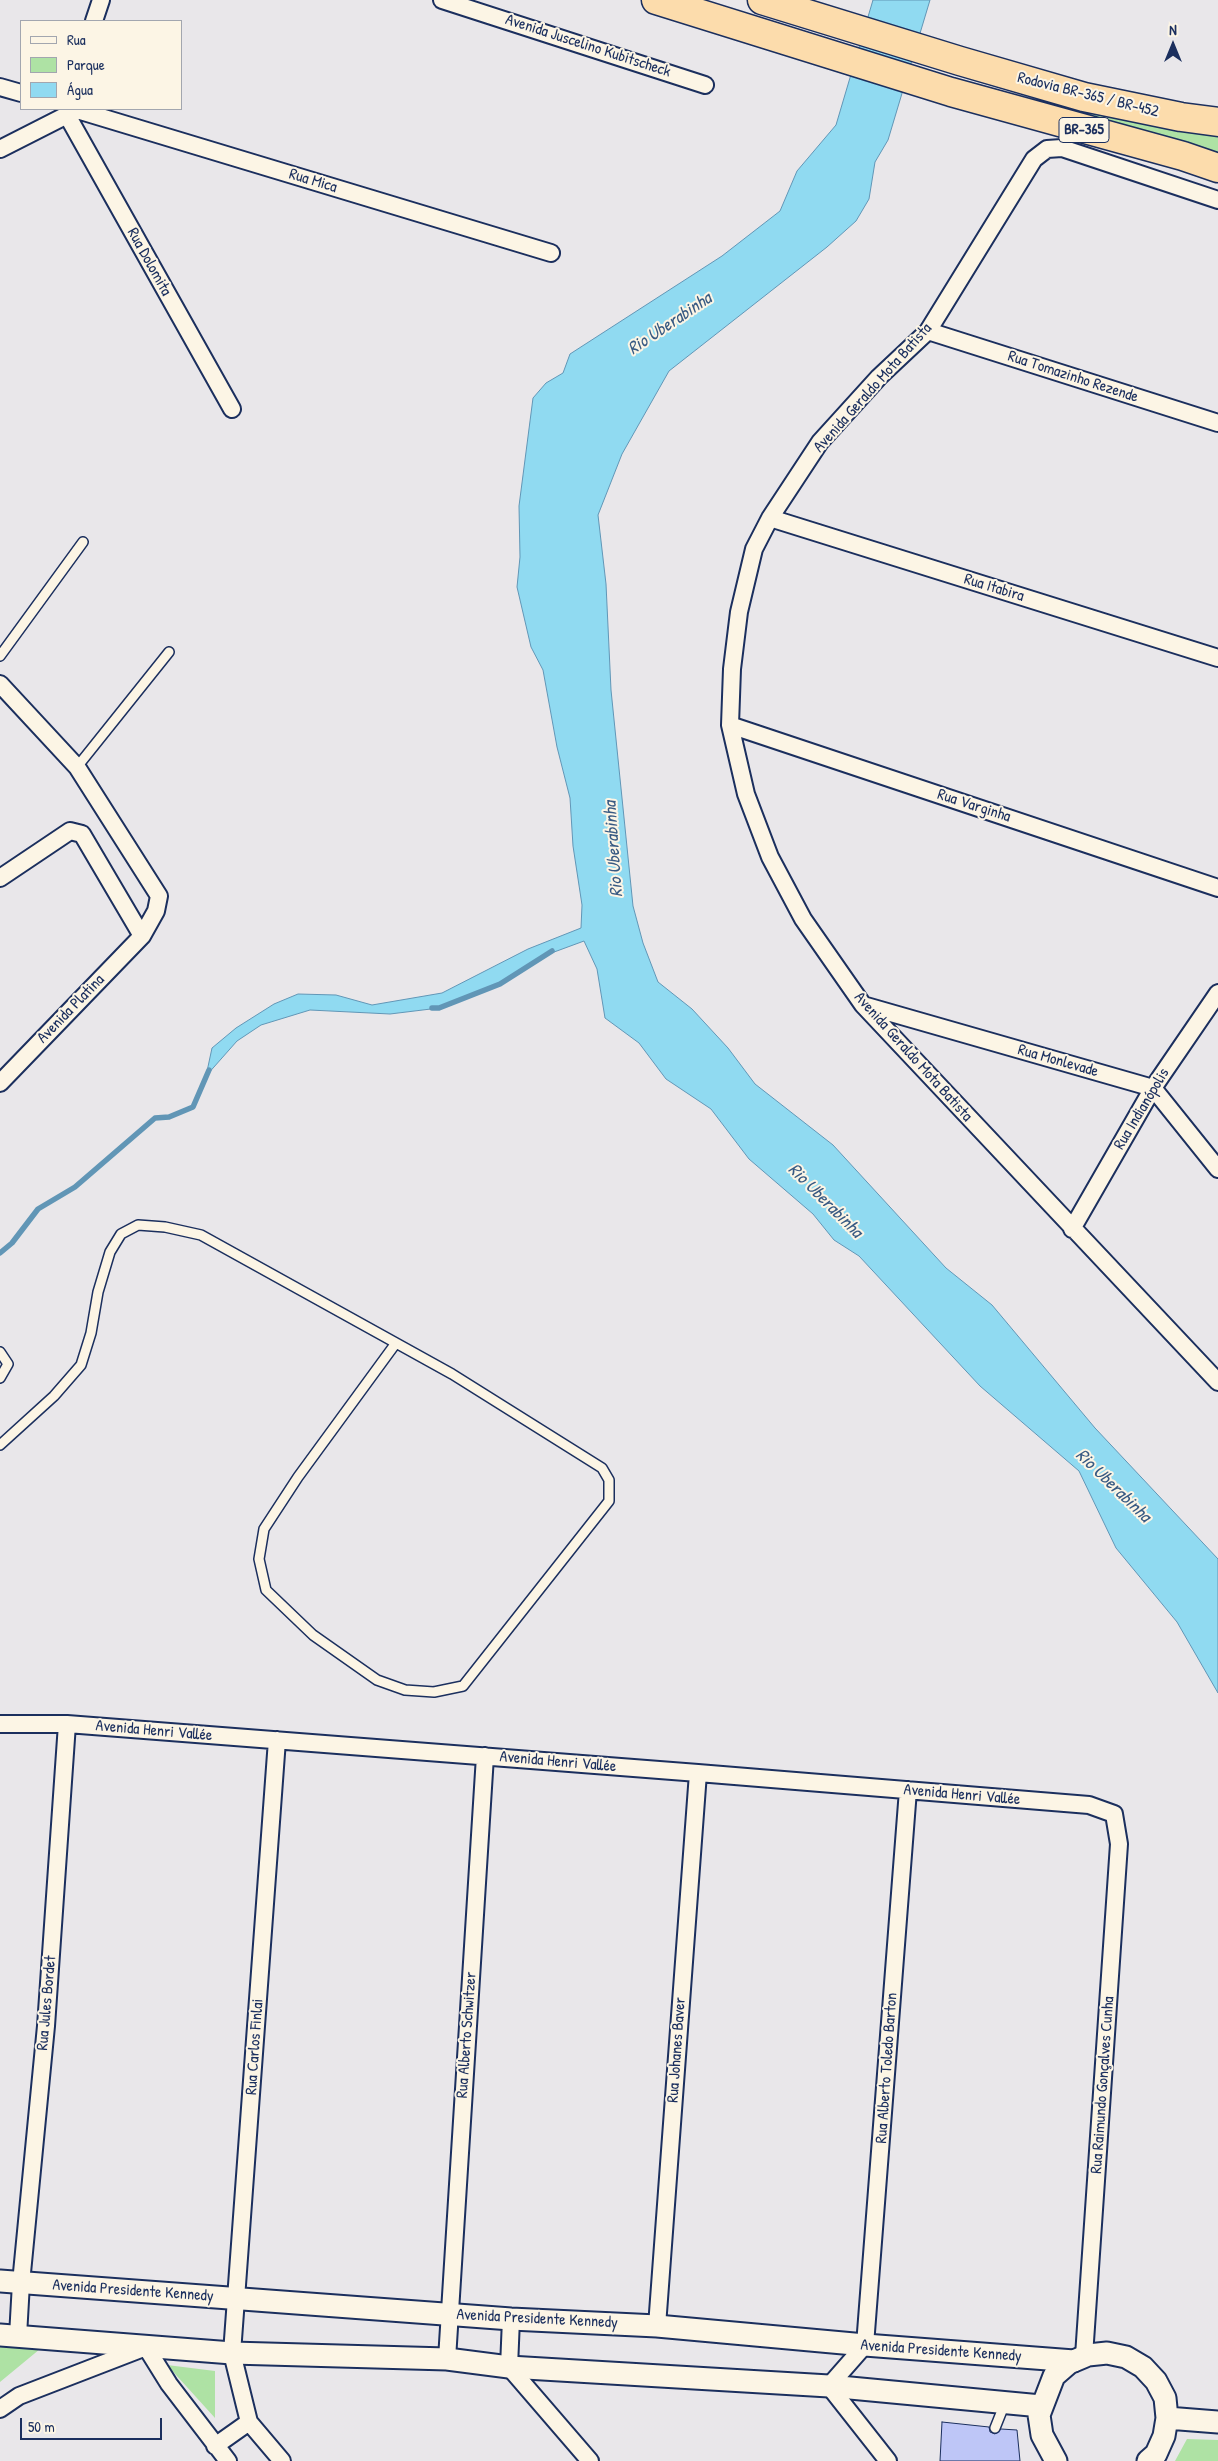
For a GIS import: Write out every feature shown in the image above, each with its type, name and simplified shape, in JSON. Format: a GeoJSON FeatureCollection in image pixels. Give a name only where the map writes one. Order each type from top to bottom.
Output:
{"type":"FeatureCollection","features":[{"type":"Feature","properties":{"kind":"highway","name":"Rodovia BR-365 / BR-452"},"geometry":{"type":"LineString","coordinates":[[656,0],[950,92],[1183,156],[1218,168]]}},
{"type":"Feature","properties":{"kind":"highway","name":"Rodovia BR-365 / BR-452"},"geometry":{"type":"LineString","coordinates":[[762,0],[960,62],[1106,102],[1218,122]]}},
{"type":"Feature","properties":{"kind":"street"},"geometry":{"type":"LineString","coordinates":[[94,20],[100,0]]}},
{"type":"Feature","properties":{"kind":"street","name":"Avenida Juscelino Kubitscheck"},"geometry":{"type":"LineString","coordinates":[[442,0],[705,84]]}},
{"type":"Feature","properties":{"kind":"street"},"geometry":{"type":"LineString","coordinates":[[0,86],[20,93]]}},
{"type":"Feature","properties":{"kind":"street"},"geometry":{"type":"LineString","coordinates":[[0,149],[70,111]]}},
{"type":"Feature","properties":{"kind":"street","name":"Rua Mica"},"geometry":{"type":"LineString","coordinates":[[70,111],[551,253]]}},
{"type":"Feature","properties":{"kind":"street","name":"Rua Dolomita"},"geometry":{"type":"LineString","coordinates":[[70,111],[232,409]]}},
{"type":"Feature","properties":{"kind":"street","name":"Avenida Geraldo Mota Batista"},"geometry":{"type":"LineString","coordinates":[[1218,200],[1062,148],[1047,149],[1034,159],[928,331],[879,377],[820,442],[770,518],[754,549],[739,612],[732,669],[730,725],[746,794],[770,857],[803,920],[863,1005],[1218,1382]]}},
{"type":"Feature","properties":{"kind":"street","name":"Rua Tomazinho Rezende"},"geometry":{"type":"LineString","coordinates":[[928,331],[1218,423]]}},
{"type":"Feature","properties":{"kind":"street","name":"Rua Itabira"},"geometry":{"type":"LineString","coordinates":[[770,518],[1218,658]]}},
{"type":"Feature","properties":{"kind":"street"},"geometry":{"type":"LineString","coordinates":[[0,684],[78,767]]}},
{"type":"Feature","properties":{"kind":"street","name":"Rua Varginha"},"geometry":{"type":"LineString","coordinates":[[730,725],[1218,888]]}},
{"type":"Feature","properties":{"kind":"street","name":"Avenida Platina"},"geometry":{"type":"LineString","coordinates":[[0,1083],[142,936],[156,911],[159,896],[78,767]]}},
{"type":"Feature","properties":{"kind":"street"},"geometry":{"type":"LineString","coordinates":[[0,878],[70,831],[82,834],[142,936]]}},
{"type":"Feature","properties":{"kind":"street","name":"Rua Indianópolis"},"geometry":{"type":"LineString","coordinates":[[1072,1229],[1152,1088],[1218,993]]}},
{"type":"Feature","properties":{"kind":"street","name":"Rua Monlevade"},"geometry":{"type":"LineString","coordinates":[[863,1005],[1152,1088]]}},
{"type":"Feature","properties":{"kind":"street"},"geometry":{"type":"LineString","coordinates":[[1152,1088],[1218,1169]]}},
{"type":"Feature","properties":{"kind":"street","name":"Avenida Henri Vallée"},"geometry":{"type":"LineString","coordinates":[[0,1724],[67,1724],[698,1773],[1089,1805],[1114,1814]]}},
{"type":"Feature","properties":{"kind":"street","name":"Rua Jules Bordet"},"geometry":{"type":"LineString","coordinates":[[9,2336],[10,2282],[46,2026],[67,1724]]}},
{"type":"Feature","properties":{"kind":"street","name":"Rua Carlos Finlai"},"geometry":{"type":"LineString","coordinates":[[248,2422],[232,2353],[277,1740]]}},
{"type":"Feature","properties":{"kind":"street","name":"Rua Alberto Schwitzer"},"geometry":{"type":"LineString","coordinates":[[447,2359],[485,1756]]}},
{"type":"Feature","properties":{"kind":"street","name":"Rua Johanes Baver"},"geometry":{"type":"LineString","coordinates":[[657,2326],[698,1773]]}},
{"type":"Feature","properties":{"kind":"street","name":"Rua Alberto Toledo Barton"},"geometry":{"type":"LineString","coordinates":[[866,2345],[908,1790]]}},
{"type":"Feature","properties":{"kind":"street","name":"Rua Raimundo Gonçalves Cunha"},"geometry":{"type":"LineString","coordinates":[[1079,2359],[1119,1844],[1114,1814]]}},
{"type":"Feature","properties":{"kind":"street","name":"Avenida Presidente Kennedy"},"geometry":{"type":"LineString","coordinates":[[10,2282],[511,2319],[657,2326],[866,2345],[1079,2359],[1108,2353],[1126,2357],[1143,2367],[1156,2381],[1165,2398],[1167,2418]]}},
{"type":"Feature","properties":{"kind":"street"},"geometry":{"type":"LineString","coordinates":[[511,2319],[510,2367],[590,2461]]}},
{"type":"Feature","properties":{"kind":"street"},"geometry":{"type":"LineString","coordinates":[[9,2336],[232,2353],[447,2359],[510,2367],[829,2386],[1041,2406]]}},
{"type":"Feature","properties":{"kind":"street"},"geometry":{"type":"LineString","coordinates":[[829,2386],[866,2345]]}},
{"type":"Feature","properties":{"kind":"street"},"geometry":{"type":"LineString","coordinates":[[0,2408],[19,2396],[146,2347]]}},
{"type":"Feature","properties":{"kind":"street"},"geometry":{"type":"LineString","coordinates":[[146,2347],[169,2384],[214,2446],[228,2461]]}},
{"type":"Feature","properties":{"kind":"street"},"geometry":{"type":"LineString","coordinates":[[1056,2461],[1042,2435],[1039,2415],[1041,2406],[1054,2376],[1079,2359]]}},
{"type":"Feature","properties":{"kind":"street"},"geometry":{"type":"LineString","coordinates":[[829,2386],[888,2461]]}},
{"type":"Feature","properties":{"kind":"street"},"geometry":{"type":"LineString","coordinates":[[1148,2461],[1156,2454],[1164,2436],[1167,2418],[1218,2422]]}},
{"type":"Feature","properties":{"kind":"street"},"geometry":{"type":"LineString","coordinates":[[214,2446],[248,2422],[282,2461]]}},
{"type":"Feature","properties":{"kind":"lane"},"geometry":{"type":"LineString","coordinates":[[0,656],[83,542]]}},
{"type":"Feature","properties":{"kind":"lane"},"geometry":{"type":"LineString","coordinates":[[78,767],[170,652]]}},
{"type":"Feature","properties":{"kind":"lane"},"geometry":{"type":"LineString","coordinates":[[0,1445],[54,1396],[81,1364],[91,1333],[98,1292],[110,1252],[121,1234],[138,1225],[165,1226],[201,1235],[452,1374],[602,1468],[609,1480],[609,1501],[463,1686],[434,1692],[404,1690],[377,1680],[313,1635],[266,1590],[259,1559],[264,1530],[298,1477],[396,1343]]}},
{"type":"Feature","properties":{"kind":"lane"},"geometry":{"type":"LineString","coordinates":[[0,1352],[8,1364],[0,1378]]}},
{"type":"Feature","properties":{"kind":"lane"},"geometry":{"type":"LineString","coordinates":[[995,2428],[1005,2403]]}},
{"type":"Feature","properties":{"kind":"green space"},"geometry":{"type":"Polygon","coordinates":[[[1084,97],[1218,122],[1218,168],[1073,127],[1084,97]]]}},
{"type":"Feature","properties":{"kind":"green space"},"geometry":{"type":"Polygon","coordinates":[[[0,2346],[40,2349],[0,2382],[0,2346]]]}},
{"type":"Feature","properties":{"kind":"green space"},"geometry":{"type":"Polygon","coordinates":[[[167,2365],[215,2371],[215,2418],[167,2365]]]}},
{"type":"Feature","properties":{"kind":"green space"},"geometry":{"type":"Polygon","coordinates":[[[1187,2439],[1218,2440],[1218,2461],[1175,2461],[1187,2439]]]}},
{"type":"Feature","properties":{"kind":"water","name":"Rio Uberabinha"},"geometry":{"type":"Polygon","coordinates":[[[873,0],[930,0],[888,140],[875,162],[869,199],[856,221],[827,247],[669,371],[622,454],[598,515],[606,584],[611,690],[633,906],[643,943],[658,982],[692,1009],[728,1048],[755,1084],[833,1145],[946,1268],[992,1305],[1095,1428],[1218,1559],[1218,1693],[1177,1622],[1116,1548],[1079,1471],[980,1386],[859,1256],[834,1240],[813,1214],[749,1159],[711,1109],[666,1079],[639,1043],[605,1018],[597,969],[584,941],[546,955],[500,984],[439,1008],[390,1014],[310,1010],[261,1025],[237,1041],[206,1076],[212,1048],[236,1028],[274,1004],[298,994],[336,995],[372,1005],[442,993],[528,949],[581,928],[582,905],[573,846],[570,798],[557,747],[543,670],[531,647],[517,587],[520,557],[519,506],[533,398],[546,383],[563,373],[570,354],[722,256],[780,211],[797,171],[836,125],[873,0]]]}},
{"type":"Feature","properties":{"kind":"building"},"geometry":{"type":"Polygon","coordinates":[[[942,2422],[989,2427],[990,2432],[995,2434],[1001,2429],[1017,2430],[1020,2461],[940,2461],[942,2422]]]}},
{"type":"Feature","properties":{"kind":"waterway"},"geometry":{"type":"LineString","coordinates":[[432,1008],[439,1008],[500,984],[552,951]]}},
{"type":"Feature","properties":{"kind":"waterway"},"geometry":{"type":"LineString","coordinates":[[0,1253],[12,1243],[38,1209],[75,1187],[155,1118],[169,1117],[193,1107],[209,1070]]}}]}
